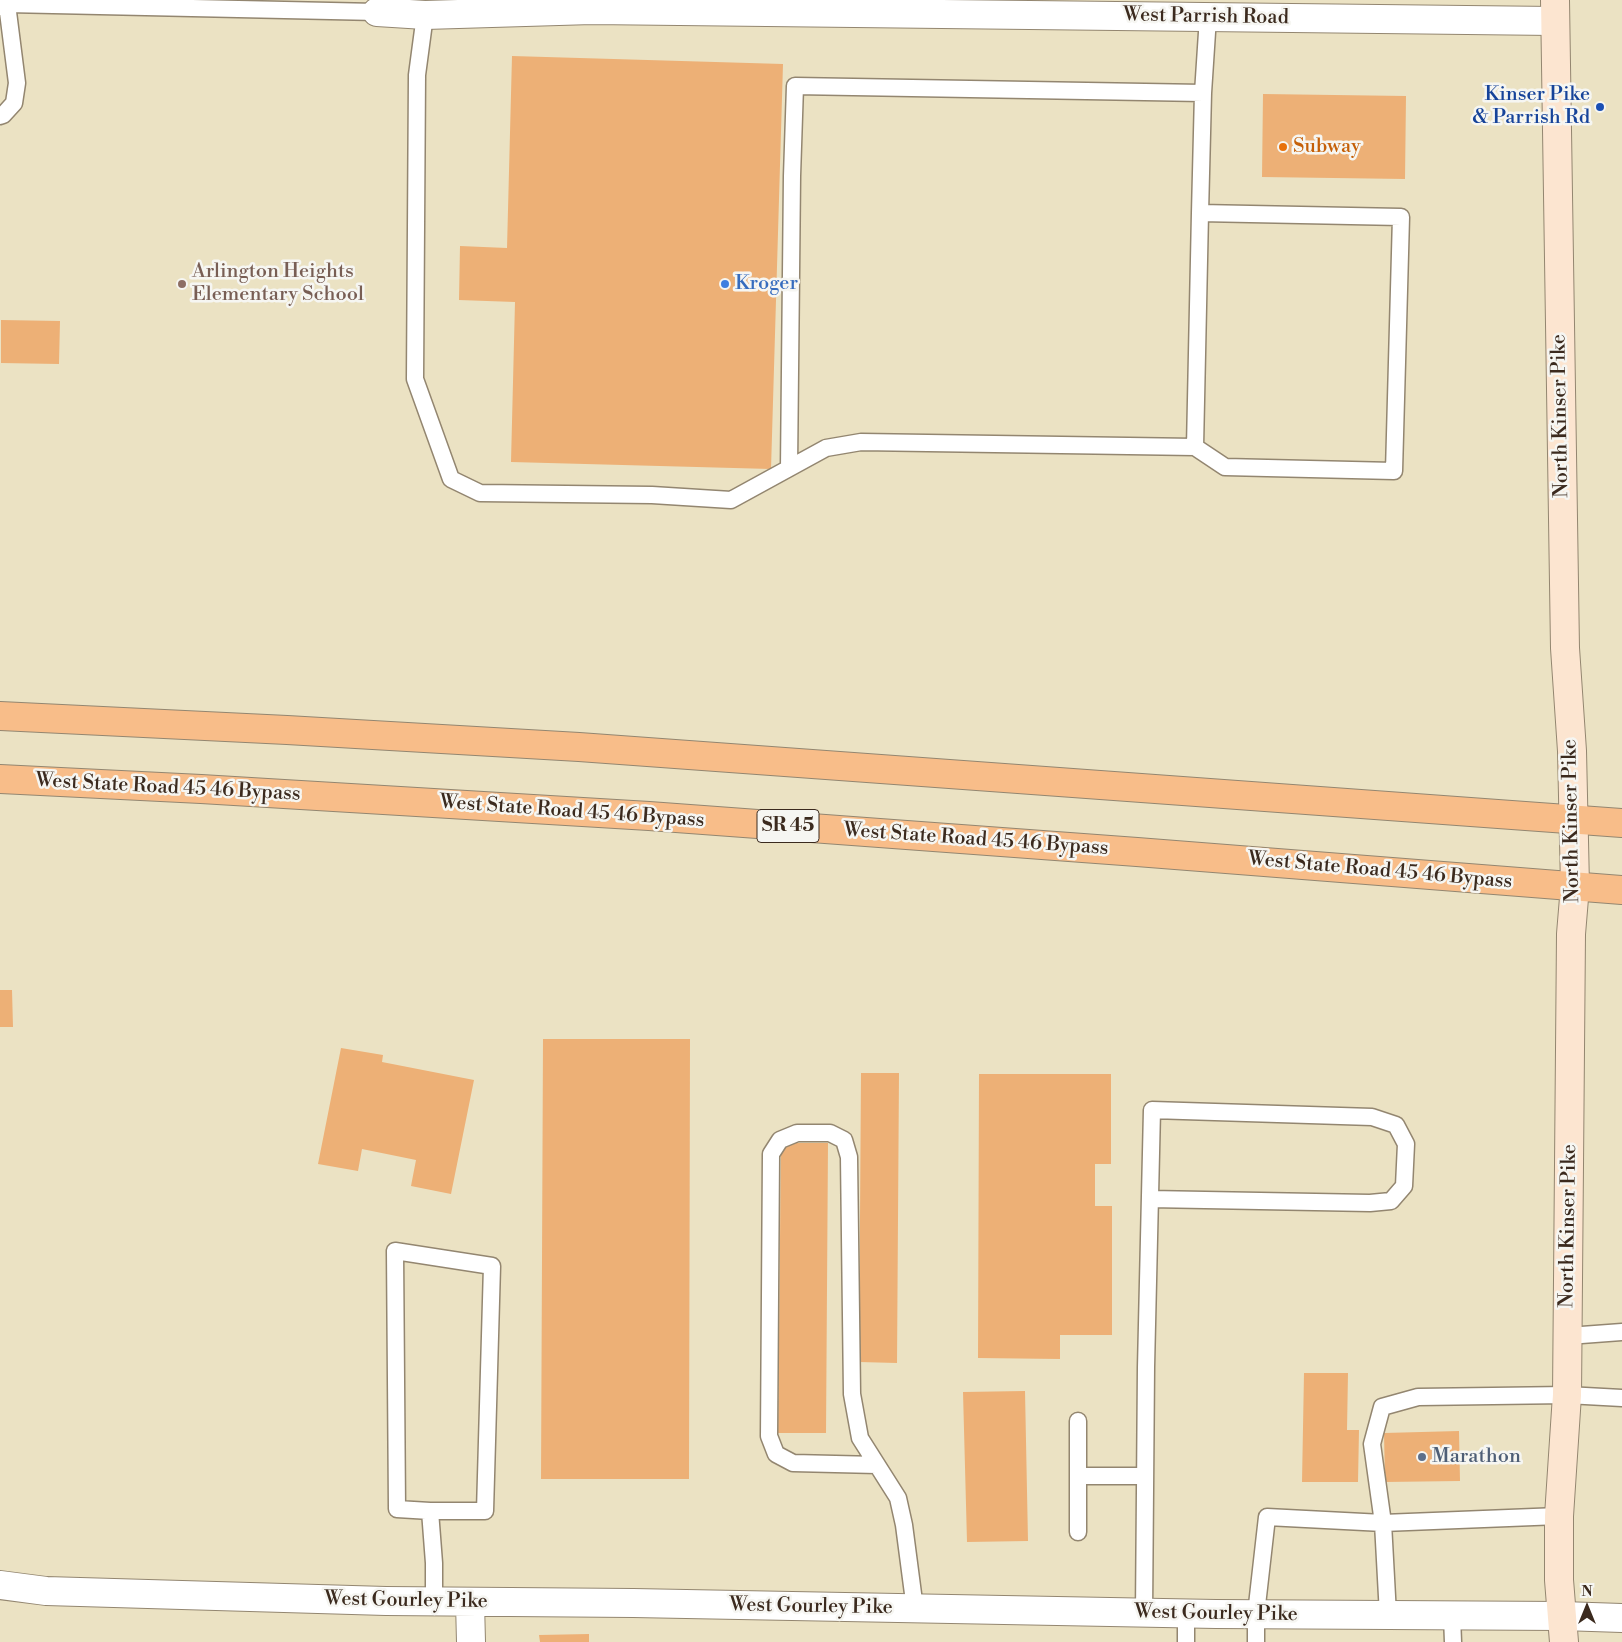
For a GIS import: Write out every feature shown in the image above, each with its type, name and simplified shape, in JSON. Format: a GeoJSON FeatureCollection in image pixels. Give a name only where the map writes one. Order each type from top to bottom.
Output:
{"type":"FeatureCollection","features":[{"type":"Feature","properties":{"kind":"highway"},"geometry":{"type":"LineString","coordinates":[[0,716],[287,730],[627,750],[1622,823]]}},
{"type":"Feature","properties":{"kind":"highway","name":"West State Road 45 46 Bypass"},"geometry":{"type":"LineString","coordinates":[[0,779],[648,816],[1622,890]]}},
{"type":"Feature","properties":{"kind":"street","name":"West Parrish Road"},"geometry":{"type":"LineString","coordinates":[[377,12],[425,15],[592,5],[1208,17],[1554,10]]}},
{"type":"Feature","properties":{"kind":"street","name":"North Kinser Pike"},"geometry":{"type":"LineString","coordinates":[[1554,10],[1565,648],[1572,750],[1572,820],[1575,886],[1572,934],[1567,1395],[1559,1516],[1559,1580],[1563,1629]]}},
{"type":"Feature","properties":{"kind":"street","name":"West Gourley Pike"},"geometry":{"type":"LineString","coordinates":[[0,1585],[46,1591],[434,1602],[1388,1616],[1452,1629],[1563,1629],[1622,1618]]}},
{"type":"Feature","properties":{"kind":"street"},"geometry":{"type":"LineString","coordinates":[[470,1602],[471,1642]]}},
{"type":"Feature","properties":{"kind":"lane"},"geometry":{"type":"LineString","coordinates":[[0,116],[4,115],[14,103],[17,83],[4,4],[272,5],[377,12]]}},
{"type":"Feature","properties":{"kind":"lane"},"geometry":{"type":"LineString","coordinates":[[425,15],[417,75],[415,379],[451,479],[480,493],[652,495],[731,500],[826,448],[860,442],[1196,447],[1225,467],[1394,471],[1401,217],[1200,213]]}},
{"type":"Feature","properties":{"kind":"lane"},"geometry":{"type":"LineString","coordinates":[[1196,447],[1203,93],[1208,17]]}},
{"type":"Feature","properties":{"kind":"lane"},"geometry":{"type":"LineString","coordinates":[[788,468],[795,86],[1203,93]]}},
{"type":"Feature","properties":{"kind":"lane"},"geometry":{"type":"LineString","coordinates":[[1144,1613],[1145,1476],[1150,1199],[1152,1110],[1372,1117],[1396,1126],[1406,1144],[1404,1186],[1391,1201],[1370,1203],[1150,1199]]}},
{"type":"Feature","properties":{"kind":"lane"},"geometry":{"type":"LineString","coordinates":[[877,1465],[793,1463],[776,1454],[769,1436],[771,1154],[780,1140],[797,1133],[830,1133],[844,1140],[849,1157],[852,1394],[860,1438],[898,1498],[904,1525],[916,1609]]}},
{"type":"Feature","properties":{"kind":"lane"},"geometry":{"type":"LineString","coordinates":[[395,1251],[492,1266],[485,1511],[430,1511],[397,1509],[395,1251]]}},
{"type":"Feature","properties":{"kind":"lane"},"geometry":{"type":"LineString","coordinates":[[1568,1336],[1622,1332]]}},
{"type":"Feature","properties":{"kind":"lane"},"geometry":{"type":"LineString","coordinates":[[1388,1616],[1383,1523],[1372,1444],[1382,1407],[1418,1397],[1567,1395],[1622,1398]]}},
{"type":"Feature","properties":{"kind":"lane"},"geometry":{"type":"LineString","coordinates":[[1078,1421],[1078,1532]]}},
{"type":"Feature","properties":{"kind":"lane"},"geometry":{"type":"LineString","coordinates":[[1078,1476],[1145,1476]]}},
{"type":"Feature","properties":{"kind":"lane"},"geometry":{"type":"LineString","coordinates":[[430,1511],[434,1563],[434,1602]]}},
{"type":"Feature","properties":{"kind":"lane"},"geometry":{"type":"LineString","coordinates":[[1256,1642],[1256,1614],[1267,1517],[1383,1523],[1559,1516]]}},
{"type":"Feature","properties":{"kind":"lane"},"geometry":{"type":"LineString","coordinates":[[1186,1614],[1186,1642]]}},
{"type":"Feature","properties":{"kind":"building","name":"Kroger"},"geometry":{"type":"Polygon","coordinates":[[[512,56],[783,64],[771,469],[511,462],[515,302],[459,300],[460,246],[507,248],[512,56]]]}},
{"type":"Feature","properties":{"kind":"building"},"geometry":{"type":"Polygon","coordinates":[[[1263,94],[1406,96],[1405,179],[1262,177],[1263,94]]]}},
{"type":"Feature","properties":{"kind":"building"},"geometry":{"type":"Polygon","coordinates":[[[1,320],[60,321],[59,364],[1,363],[1,320]]]}},
{"type":"Feature","properties":{"kind":"building"},"geometry":{"type":"Polygon","coordinates":[[[0,990],[12,990],[13,1027],[0,1027],[0,990]]]}},
{"type":"Feature","properties":{"kind":"building"},"geometry":{"type":"Polygon","coordinates":[[[543,1039],[690,1039],[689,1479],[541,1479],[543,1039]]]}},
{"type":"Feature","properties":{"kind":"building"},"geometry":{"type":"Polygon","coordinates":[[[341,1048],[383,1055],[382,1062],[474,1080],[451,1194],[411,1186],[416,1160],[362,1149],[358,1171],[318,1164],[341,1048]]]}},
{"type":"Feature","properties":{"kind":"building"},"geometry":{"type":"Polygon","coordinates":[[[861,1073],[899,1073],[897,1363],[859,1362],[861,1073]]]}},
{"type":"Feature","properties":{"kind":"building"},"geometry":{"type":"Polygon","coordinates":[[[979,1074],[1111,1074],[1111,1164],[1095,1164],[1095,1206],[1112,1206],[1112,1335],[1060,1335],[1060,1359],[978,1358],[979,1074]]]}},
{"type":"Feature","properties":{"kind":"building"},"geometry":{"type":"Polygon","coordinates":[[[781,1143],[828,1143],[826,1433],[778,1433],[781,1143]]]}},
{"type":"Feature","properties":{"kind":"building"},"geometry":{"type":"Polygon","coordinates":[[[1304,1373],[1348,1373],[1347,1430],[1359,1430],[1358,1482],[1302,1482],[1304,1373]]]}},
{"type":"Feature","properties":{"kind":"building"},"geometry":{"type":"Polygon","coordinates":[[[1025,1391],[1028,1541],[967,1542],[963,1392],[1025,1391]]]}},
{"type":"Feature","properties":{"kind":"building","name":"Marathon"},"geometry":{"type":"Polygon","coordinates":[[[1459,1431],[1460,1481],[1385,1482],[1384,1433],[1459,1431]]]}},
{"type":"Feature","properties":{"kind":"building"},"geometry":{"type":"Polygon","coordinates":[[[589,1634],[589,1642],[540,1642],[539,1635],[589,1634]]]}},
{"type":"Feature","properties":{"kind":"place","name":"Kinser Pike & Parrish Rd"},"geometry":{"type":"Point","coordinates":[1600,107]}},
{"type":"Feature","properties":{"kind":"place","name":"Subway"},"geometry":{"type":"Point","coordinates":[1283,147]}},
{"type":"Feature","properties":{"kind":"place","name":"Arlington Heights Elementary School"},"geometry":{"type":"Point","coordinates":[182,284]}},
{"type":"Feature","properties":{"kind":"place","name":"Kroger"},"geometry":{"type":"Point","coordinates":[725,284]}},
{"type":"Feature","properties":{"kind":"place","name":"Marathon"},"geometry":{"type":"Point","coordinates":[1422,1457]}}]}
